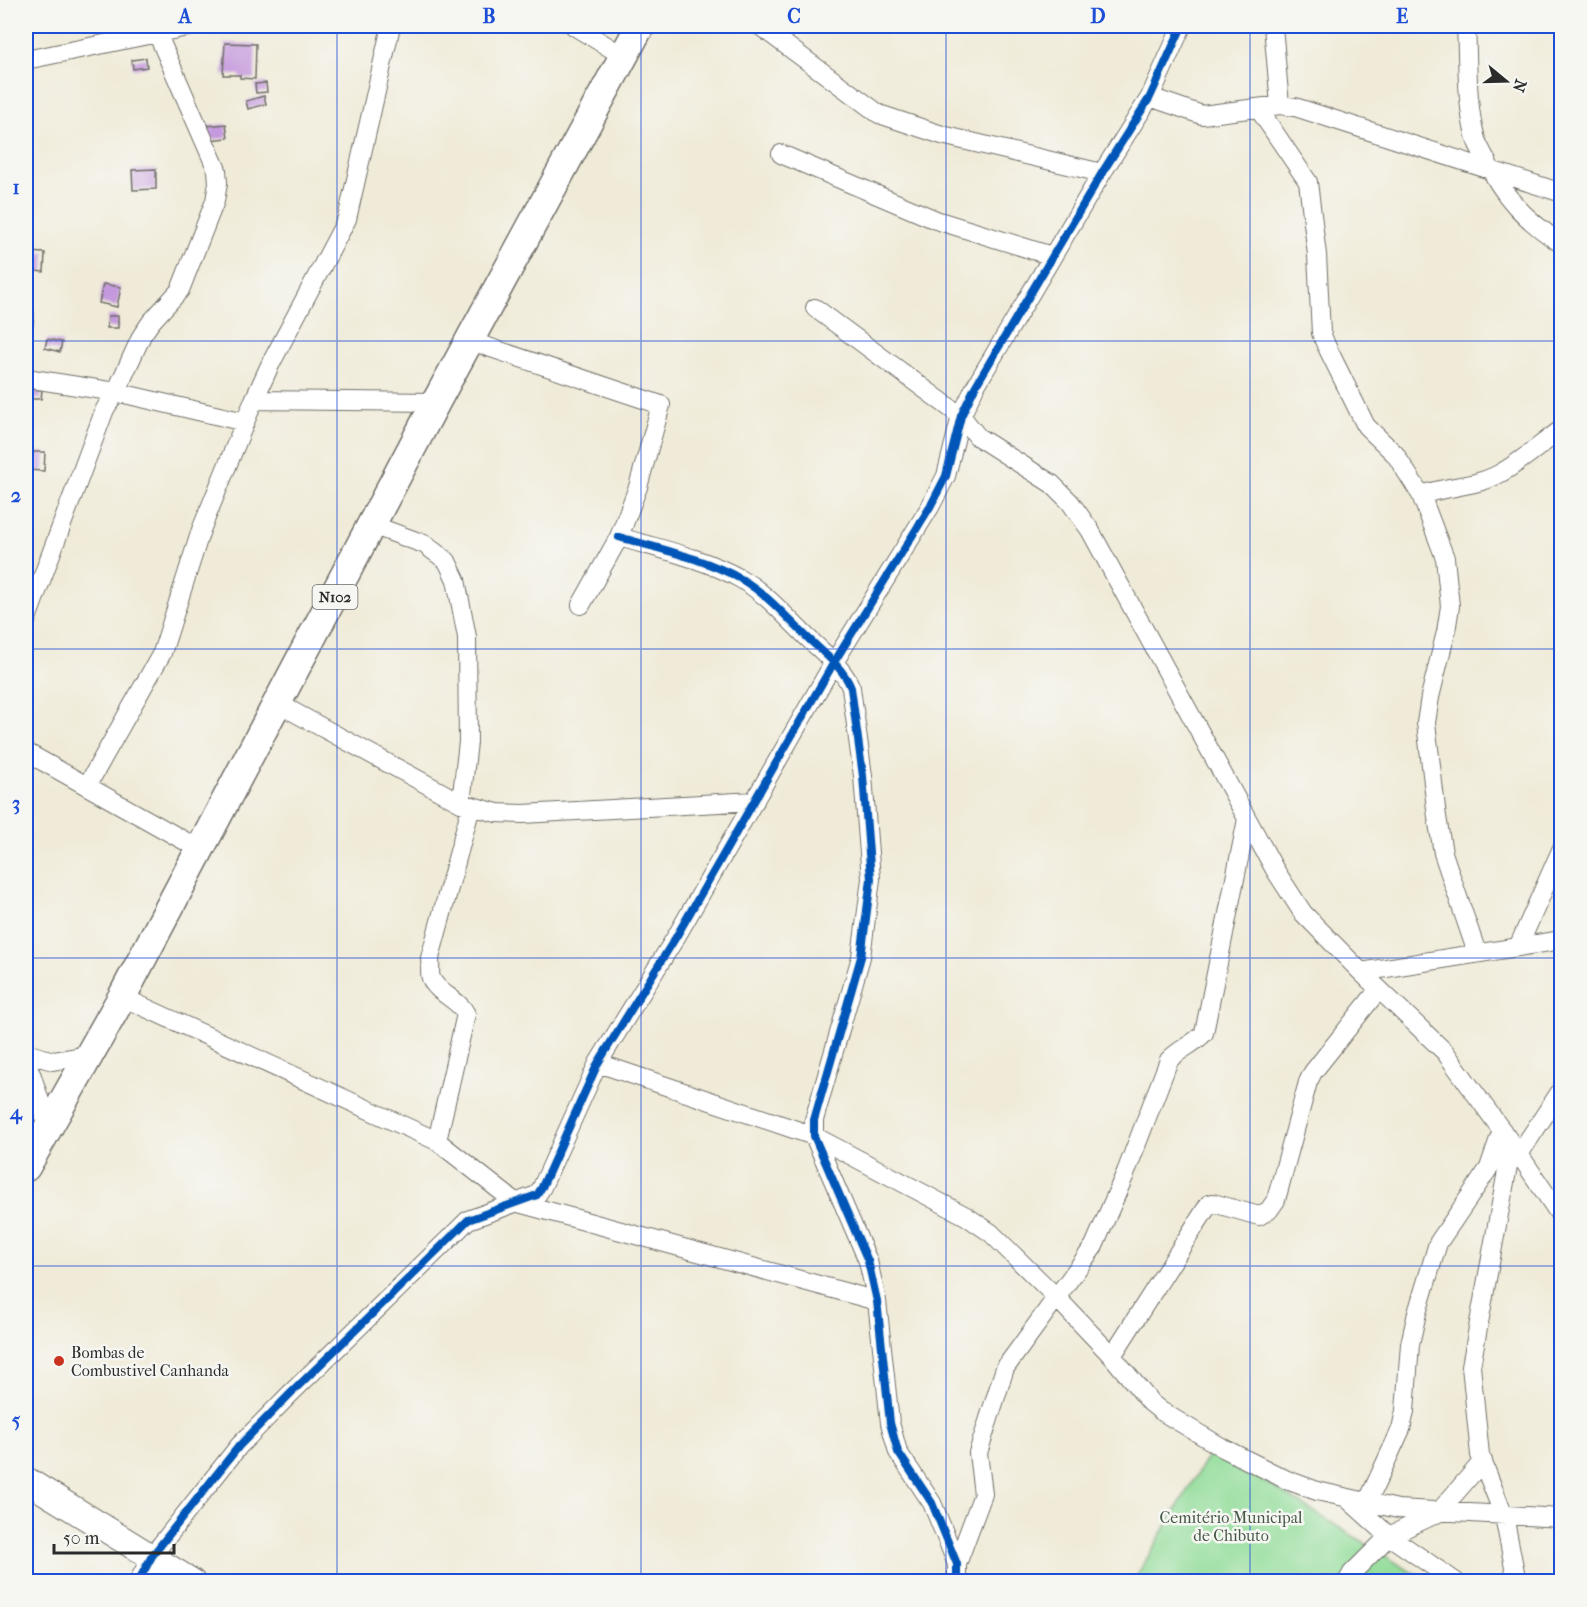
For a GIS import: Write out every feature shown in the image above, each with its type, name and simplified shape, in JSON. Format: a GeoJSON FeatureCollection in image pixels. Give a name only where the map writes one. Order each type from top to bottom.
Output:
{"type":"FeatureCollection","features":[{"type":"Feature","properties":{"kind":"main road","name":"N102"},"geometry":{"type":"LineString","coordinates":[[26,1167],[122,997],[279,704],[436,402],[640,26]]}},
{"type":"Feature","properties":{"kind":"street"},"geometry":{"type":"LineString","coordinates":[[26,60],[156,29],[192,26]]}},
{"type":"Feature","properties":{"kind":"street"},"geometry":{"type":"LineString","coordinates":[[87,786],[162,653],[201,530],[254,399],[347,219],[391,26]]}},
{"type":"Feature","properties":{"kind":"street"},"geometry":{"type":"LineString","coordinates":[[574,26],[625,57]]}},
{"type":"Feature","properties":{"kind":"street"},"geometry":{"type":"LineString","coordinates":[[759,26],[879,114],[942,135],[1102,173]]}},
{"type":"Feature","properties":{"kind":"street"},"geometry":{"type":"LineString","coordinates":[[138,1581],[152,1556],[239,1446],[468,1220],[537,1195],[598,1063],[676,937],[833,664],[930,507],[946,476],[961,416],[975,387],[1102,173],[1150,97],[1182,26]]}},
{"type":"Feature","properties":{"kind":"street"},"geometry":{"type":"LineString","coordinates":[[1273,26],[1280,105]]}},
{"type":"Feature","properties":{"kind":"street"},"geometry":{"type":"LineString","coordinates":[[1466,26],[1471,118],[1475,137],[1490,170],[1507,197],[1541,231],[1562,244]]}},
{"type":"Feature","properties":{"kind":"street"},"geometry":{"type":"LineString","coordinates":[[26,621],[101,419],[142,334],[180,290],[215,201],[218,183],[217,170],[156,29]]}},
{"type":"Feature","properties":{"kind":"street"},"geometry":{"type":"LineString","coordinates":[[1150,97],[1202,115],[1280,105],[1295,107],[1562,193]]}},
{"type":"Feature","properties":{"kind":"street"},"geometry":{"type":"LineString","coordinates":[[1258,108],[1308,182],[1317,255],[1321,333],[1366,426],[1395,454],[1421,495],[1445,558],[1450,606],[1426,723],[1443,853],[1477,953]]}},
{"type":"Feature","properties":{"kind":"street"},"geometry":{"type":"LineString","coordinates":[[781,154],[936,220],[1052,256]]}},
{"type":"Feature","properties":{"kind":"street"},"geometry":{"type":"LineString","coordinates":[[815,308],[961,416],[978,437],[1052,484],[1070,501],[1090,530],[1275,870],[1303,913],[1445,1052],[1562,1218]]}},
{"type":"Feature","properties":{"kind":"street"},"geometry":{"type":"LineString","coordinates":[[470,341],[661,405],[639,487],[619,537],[581,605]]}},
{"type":"Feature","properties":{"kind":"street"},"geometry":{"type":"LineString","coordinates":[[26,378],[116,392],[245,422]]}},
{"type":"Feature","properties":{"kind":"street"},"geometry":{"type":"LineString","coordinates":[[254,399],[436,402]]}},
{"type":"Feature","properties":{"kind":"street"},"geometry":{"type":"LineString","coordinates":[[1421,495],[1482,481],[1497,475],[1562,429]]}},
{"type":"Feature","properties":{"kind":"street"},"geometry":{"type":"LineString","coordinates":[[372,525],[424,544],[447,561],[456,580],[467,637],[466,805],[430,958],[431,978],[439,989],[463,1007],[466,1014],[437,1141]]}},
{"type":"Feature","properties":{"kind":"street"},"geometry":{"type":"LineString","coordinates":[[619,537],[693,558],[741,580],[760,593],[847,677],[851,688],[863,776],[871,879],[861,957],[817,1106],[814,1136],[868,1261],[877,1300],[890,1423],[898,1452],[932,1503],[957,1573]]}},
{"type":"Feature","properties":{"kind":"street"},"geometry":{"type":"LineString","coordinates":[[279,704],[466,805],[496,813],[522,814],[755,801]]}},
{"type":"Feature","properties":{"kind":"street"},"geometry":{"type":"LineString","coordinates":[[26,752],[201,850]]}},
{"type":"Feature","properties":{"kind":"street"},"geometry":{"type":"LineString","coordinates":[[957,1573],[984,1494],[978,1453],[1005,1368],[1094,1246],[1126,1172],[1169,1060],[1195,1043],[1203,1033],[1247,819]]}},
{"type":"Feature","properties":{"kind":"street"},"geometry":{"type":"LineString","coordinates":[[1519,945],[1562,848]]}},
{"type":"Feature","properties":{"kind":"street"},"geometry":{"type":"LineString","coordinates":[[1361,972],[1519,945],[1562,940]]}},
{"type":"Feature","properties":{"kind":"street"},"geometry":{"type":"LineString","coordinates":[[1112,1356],[1209,1204],[1213,1203],[1259,1216],[1269,1210],[1276,1200],[1308,1082],[1313,1072],[1379,989]]}},
{"type":"Feature","properties":{"kind":"street"},"geometry":{"type":"LineString","coordinates":[[122,997],[437,1141],[515,1203],[877,1300]]}},
{"type":"Feature","properties":{"kind":"street"},"geometry":{"type":"LineString","coordinates":[[26,1053],[53,1061],[88,1055]]}},
{"type":"Feature","properties":{"kind":"street"},"geometry":{"type":"LineString","coordinates":[[598,1063],[814,1136],[966,1216],[991,1233],[1057,1298],[1112,1356],[1151,1403],[1223,1448],[1287,1480],[1317,1491],[1398,1509],[1438,1513],[1562,1518]]}},
{"type":"Feature","properties":{"kind":"street"},"geometry":{"type":"LineString","coordinates":[[26,1064],[48,1126]]}},
{"type":"Feature","properties":{"kind":"street"},"geometry":{"type":"LineString","coordinates":[[1358,1501],[1401,1429],[1405,1411],[1410,1344],[1438,1244],[1489,1168],[1562,1089]]}},
{"type":"Feature","properties":{"kind":"street"},"geometry":{"type":"LineString","coordinates":[[1511,1143],[1471,1366],[1480,1455],[1504,1516],[1517,1581]]}},
{"type":"Feature","properties":{"kind":"street"},"geometry":{"type":"LineString","coordinates":[[1347,1581],[1352,1573],[1389,1536],[1438,1513],[1483,1461]]}},
{"type":"Feature","properties":{"kind":"street"},"geometry":{"type":"LineString","coordinates":[[26,1480],[192,1581]]}},
{"type":"Feature","properties":{"kind":"street"},"geometry":{"type":"LineString","coordinates":[[1358,1501],[1389,1536],[1456,1581]]}},
{"type":"Feature","properties":{"kind":"green space","name":"Cemitério Municipal de Chibuto"},"geometry":{"type":"Polygon","coordinates":[[[1212,1449],[1426,1581],[1133,1582],[1212,1449]]]}},
{"type":"Feature","properties":{"kind":"building"},"geometry":{"type":"Polygon","coordinates":[[[225,43],[256,44],[255,79],[240,78],[240,75],[223,75],[225,43]]]}},
{"type":"Feature","properties":{"kind":"building"},"geometry":{"type":"Polygon","coordinates":[[[146,58],[147,67],[133,69],[132,60],[146,58]]]}},
{"type":"Feature","properties":{"kind":"building"},"geometry":{"type":"Polygon","coordinates":[[[266,83],[267,92],[256,93],[255,84],[266,83]]]}},
{"type":"Feature","properties":{"kind":"building"},"geometry":{"type":"Polygon","coordinates":[[[264,96],[266,104],[248,109],[246,101],[264,96]]]}},
{"type":"Feature","properties":{"kind":"building"},"geometry":{"type":"Polygon","coordinates":[[[226,124],[228,138],[209,140],[207,126],[226,124]]]}},
{"type":"Feature","properties":{"kind":"building"},"geometry":{"type":"Polygon","coordinates":[[[156,169],[156,189],[133,190],[132,170],[156,169]]]}},
{"type":"Feature","properties":{"kind":"building"},"geometry":{"type":"Polygon","coordinates":[[[26,252],[45,253],[44,272],[26,270],[26,252]]]}},
{"type":"Feature","properties":{"kind":"building"},"geometry":{"type":"Polygon","coordinates":[[[103,284],[121,287],[117,307],[99,303],[103,284]]]}},
{"type":"Feature","properties":{"kind":"building"},"geometry":{"type":"Polygon","coordinates":[[[26,312],[34,312],[33,325],[26,325],[26,312]]]}},
{"type":"Feature","properties":{"kind":"building"},"geometry":{"type":"Polygon","coordinates":[[[108,316],[118,316],[118,328],[107,328],[108,316]]]}},
{"type":"Feature","properties":{"kind":"building"},"geometry":{"type":"Polygon","coordinates":[[[47,339],[62,342],[60,352],[45,348],[47,339]]]}},
{"type":"Feature","properties":{"kind":"building"},"geometry":{"type":"Polygon","coordinates":[[[30,389],[42,390],[41,399],[29,399],[30,389]]]}},
{"type":"Feature","properties":{"kind":"building"},"geometry":{"type":"Polygon","coordinates":[[[33,452],[45,452],[44,471],[26,470],[26,454],[33,454],[33,452]]]}},
{"type":"Feature","properties":{"kind":"cycle path"},"geometry":{"type":"LineString","coordinates":[[138,1582],[152,1556],[239,1446],[468,1220],[537,1195],[598,1063],[676,937],[833,664],[930,507],[946,476],[961,416],[975,387],[1102,173],[1150,97],[1182,26]]}},
{"type":"Feature","properties":{"kind":"cycle path"},"geometry":{"type":"LineString","coordinates":[[619,537],[697,560],[751,585],[834,662],[844,674],[851,688],[863,776],[871,879],[861,957],[814,1120],[814,1136],[868,1261],[877,1301],[890,1423],[898,1452],[932,1503],[957,1564],[957,1582]]}},
{"type":"Feature","properties":{"kind":"place","name":"Bombas de Combustivel Canhanda"},"geometry":{"type":"Point","coordinates":[59,1361]}}]}
